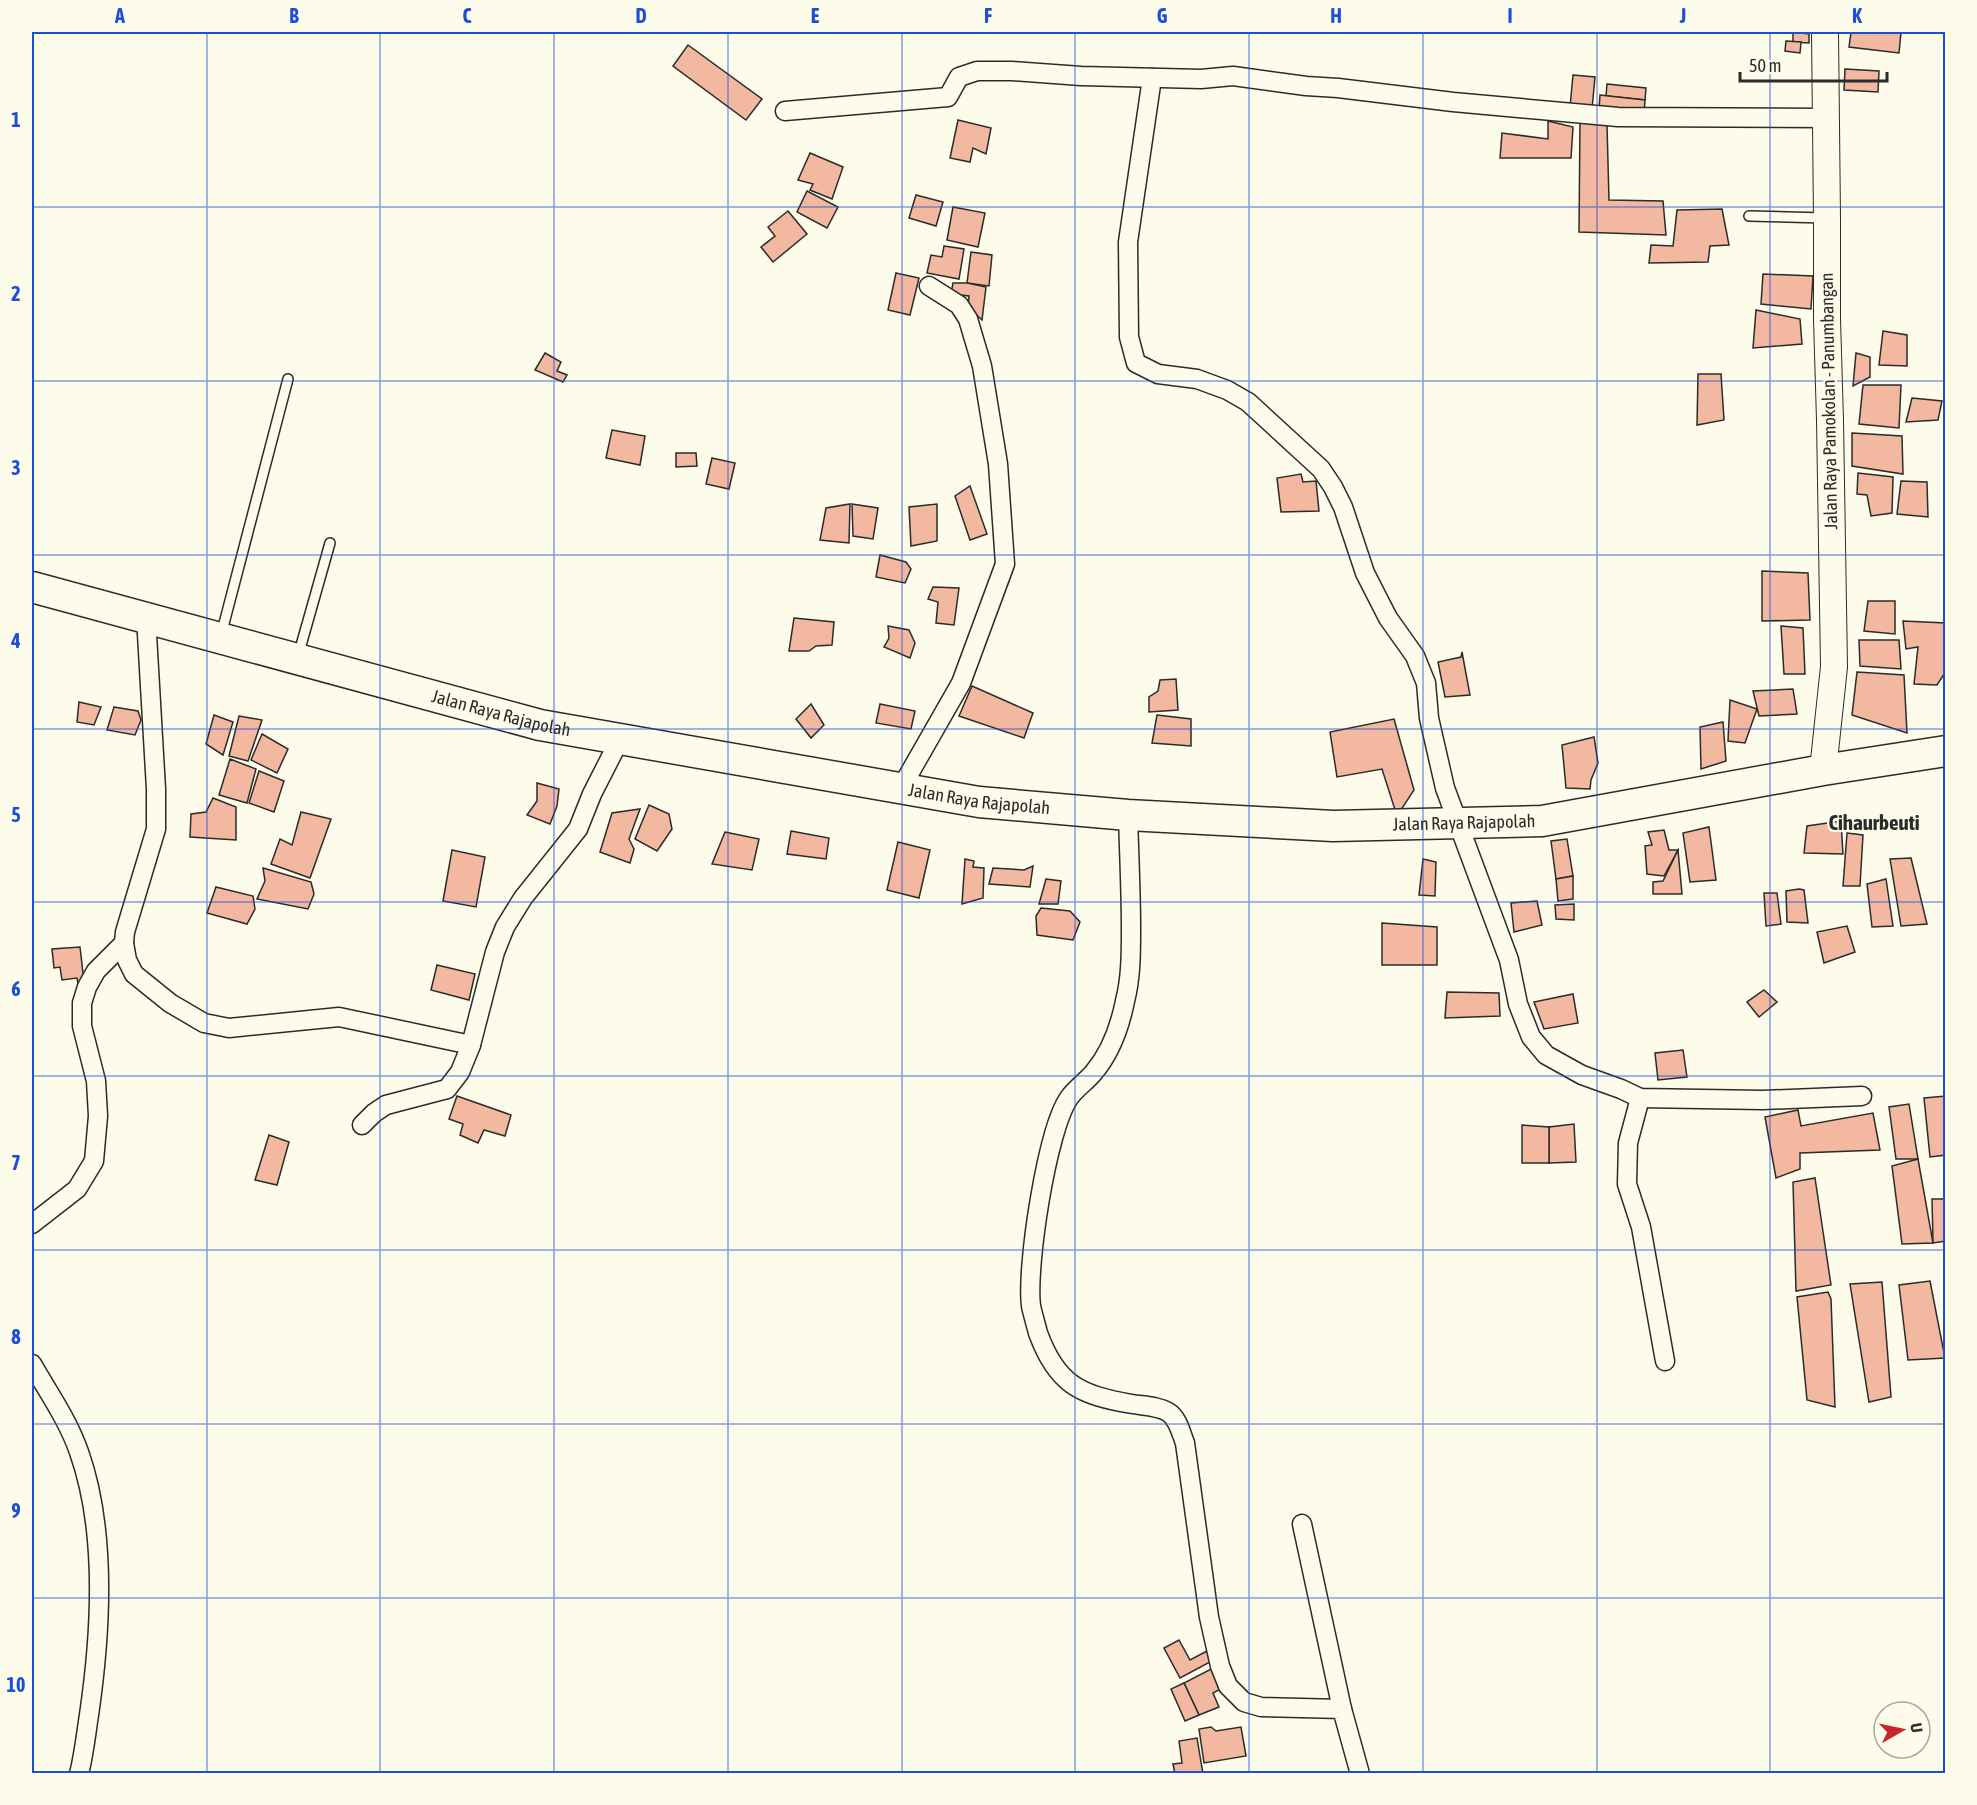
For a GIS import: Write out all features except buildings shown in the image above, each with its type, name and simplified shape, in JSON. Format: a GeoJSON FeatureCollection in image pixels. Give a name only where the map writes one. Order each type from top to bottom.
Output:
{"type":"FeatureCollection","features":[{"type":"Feature","properties":{"kind":"highway","name":"Jalan Raya Rajapolah"},"geometry":{"type":"LineString","coordinates":[[32,587],[540,725],[979,802],[1128,815],[1333,826],[1542,821],[1823,770],[1946,751]]}},
{"type":"Feature","properties":{"kind":"main road","name":"Jalan Raya Pamokolan - Panumbangan"},"geometry":{"type":"LineString","coordinates":[[1823,770],[1834,667],[1827,319],[1825,32]]}},
{"type":"Feature","properties":{"kind":"street"},"geometry":{"type":"LineString","coordinates":[[785,111],[948,97],[959,77],[978,71],[1012,71],[1152,78],[1202,79],[1241,76],[1306,86],[1453,102],[1618,117],[1826,118]]}},
{"type":"Feature","properties":{"kind":"street"},"geometry":{"type":"LineString","coordinates":[[1152,78],[1128,242],[1129,337],[1136,363],[1158,374],[1197,379],[1227,390],[1248,402],[1321,469],[1334,487],[1365,573],[1388,618],[1415,656],[1426,683],[1429,718],[1440,770],[1457,824],[1509,960],[1518,1004],[1531,1037],[1546,1055],[1582,1075],[1640,1098],[1763,1100],[1862,1096]]}},
{"type":"Feature","properties":{"kind":"street"},"geometry":{"type":"LineString","coordinates":[[901,788],[961,683],[1005,564],[998,464],[982,366],[968,319],[959,305],[929,286]]}},
{"type":"Feature","properties":{"kind":"street"},"geometry":{"type":"LineString","coordinates":[[146,617],[156,789],[156,829],[129,915],[124,943],[127,960],[134,974],[170,1003],[204,1023],[229,1028],[339,1017],[471,1045]]}},
{"type":"Feature","properties":{"kind":"street"},"geometry":{"type":"LineString","coordinates":[[362,1125],[386,1105],[447,1089],[460,1072],[471,1045],[495,952],[505,927],[523,898],[578,829],[592,794],[620,739]]}},
{"type":"Feature","properties":{"kind":"street"},"geometry":{"type":"LineString","coordinates":[[1128,815],[1131,960],[1126,1000],[1112,1044],[1096,1070],[1069,1098],[1057,1124],[1049,1151],[1031,1263],[1031,1306],[1038,1332],[1050,1360],[1068,1383],[1091,1396],[1157,1408],[1169,1413],[1178,1424],[1185,1443],[1209,1617],[1220,1666],[1228,1686],[1244,1702],[1261,1707],[1342,1708]]}},
{"type":"Feature","properties":{"kind":"street"},"geometry":{"type":"LineString","coordinates":[[32,1224],[78,1189],[94,1161],[98,1116],[96,1081],[82,1026],[82,1003],[87,987],[96,971],[124,943]]}},
{"type":"Feature","properties":{"kind":"street"},"geometry":{"type":"LineString","coordinates":[[1640,1098],[1628,1143],[1627,1184],[1641,1227],[1665,1361]]}},
{"type":"Feature","properties":{"kind":"street"},"geometry":{"type":"LineString","coordinates":[[32,1364],[64,1417],[79,1450],[91,1490],[99,1570],[97,1663],[79,1773]]}},
{"type":"Feature","properties":{"kind":"street"},"geometry":{"type":"LineString","coordinates":[[1302,1524],[1342,1708],[1360,1773]]}},
{"type":"Feature","properties":{"kind":"lane"},"geometry":{"type":"LineString","coordinates":[[1749,216],[1827,218]]}},
{"type":"Feature","properties":{"kind":"lane"},"geometry":{"type":"LineString","coordinates":[[220,637],[288,379]]}},
{"type":"Feature","properties":{"kind":"lane"},"geometry":{"type":"LineString","coordinates":[[297,659],[330,543]]}},
{"type":"Feature","properties":{"kind":"district","name":"Cihaurbeuti"},"geometry":{"type":"Point","coordinates":[1874,823]}}]}
